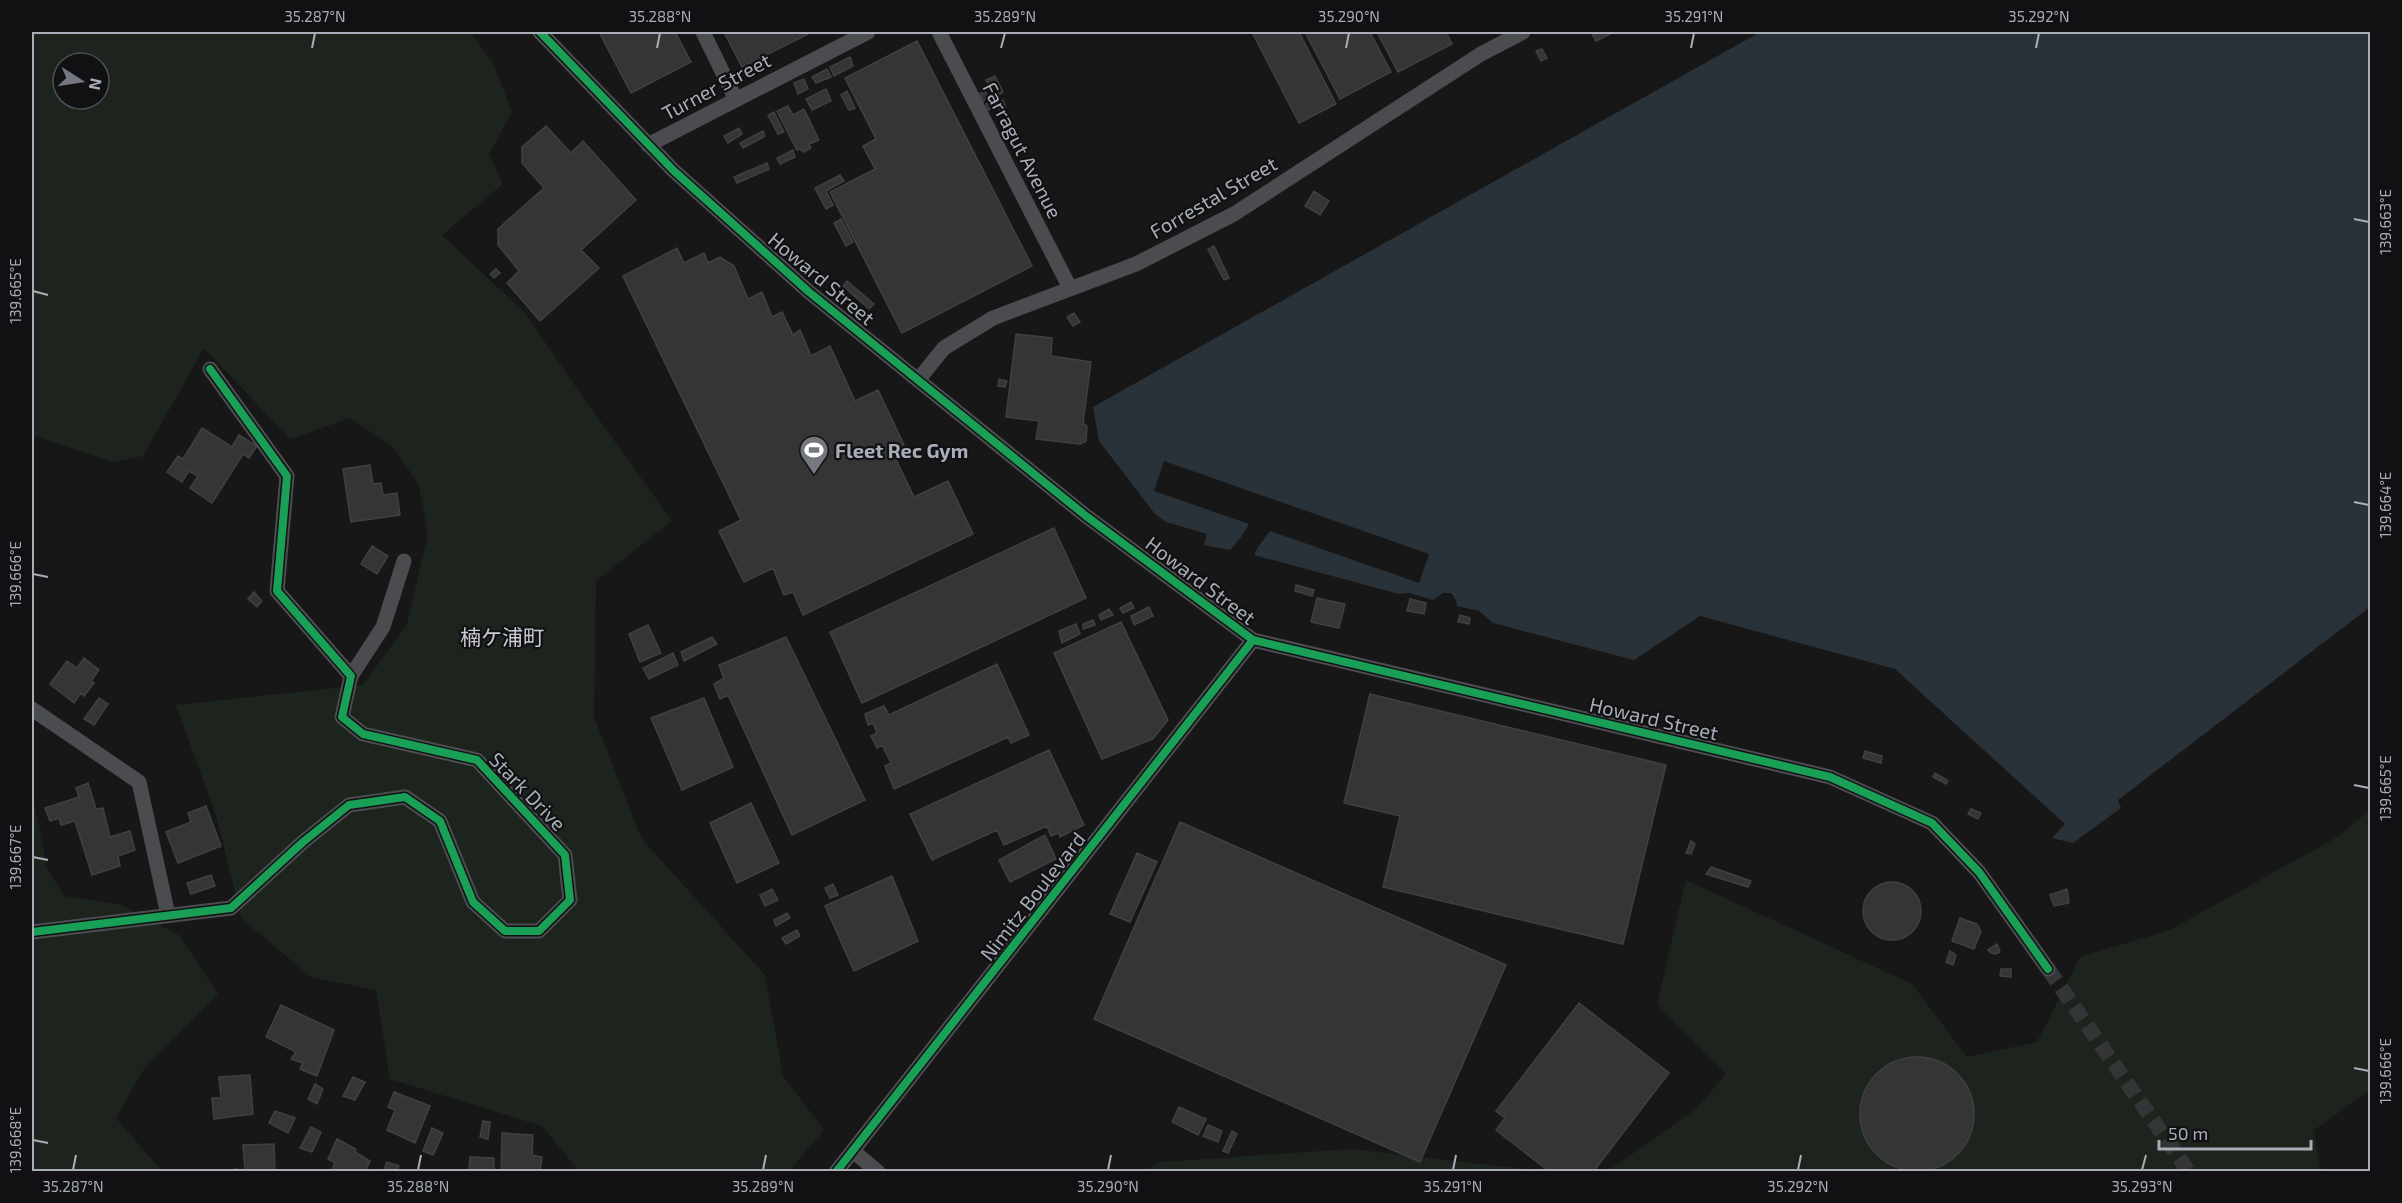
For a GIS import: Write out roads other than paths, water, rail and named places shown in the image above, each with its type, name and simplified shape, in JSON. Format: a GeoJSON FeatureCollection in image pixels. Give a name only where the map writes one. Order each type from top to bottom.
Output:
{"type":"FeatureCollection","features":[{"type":"Feature","properties":{"kind":"street","name":"Howard Street"},"geometry":{"type":"LineString","coordinates":[[540,32],[648,145],[809,292],[1086,516],[1253,640],[1830,777],[1932,823],[1979,872],[2048,969]]}},
{"type":"Feature","properties":{"kind":"street"},"geometry":{"type":"LineString","coordinates":[[703,32],[736,99]]}},
{"type":"Feature","properties":{"kind":"street","name":"Turner Street"},"geometry":{"type":"LineString","coordinates":[[648,145],[868,32]]}},
{"type":"Feature","properties":{"kind":"street","name":"Farragut Avenue"},"geometry":{"type":"LineString","coordinates":[[939,32],[1070,288]]}},
{"type":"Feature","properties":{"kind":"street","name":"Forrestal Street"},"geometry":{"type":"LineString","coordinates":[[918,380],[944,348],[993,318],[1136,264],[1234,214],[1481,54],[1523,32]]}},
{"type":"Feature","properties":{"kind":"street"},"geometry":{"type":"LineString","coordinates":[[210,369],[286,476],[277,591],[351,676],[383,627],[404,561]]}},
{"type":"Feature","properties":{"kind":"street","name":"Nimitz Boulevard"},"geometry":{"type":"LineString","coordinates":[[836,1172],[1253,640]]}},
{"type":"Feature","properties":{"kind":"street","name":"Stark Drive"},"geometry":{"type":"LineString","coordinates":[[32,933],[231,909],[303,842],[349,805],[405,797],[440,821],[473,902],[505,931],[538,931],[570,900],[565,855],[477,760],[363,734],[342,717],[351,676]]}},
{"type":"Feature","properties":{"kind":"street"},"geometry":{"type":"LineString","coordinates":[[32,709],[139,782],[168,915]]}},
{"type":"Feature","properties":{"kind":"street"},"geometry":{"type":"LineString","coordinates":[[854,1151],[878,1172]]}},
{"type":"Feature","properties":{"kind":"tunnel"},"geometry":{"type":"LineString","coordinates":[[2048,969],[2189,1172]]}},
{"type":"Feature","properties":{"kind":"place","name":"Fleet Rec Gym"},"geometry":{"type":"Point","coordinates":[814,476]}},
{"type":"Feature","properties":{"kind":"district","name":"楠ケ浦町"},"geometry":{"type":"Point","coordinates":[502,636]}}]}
